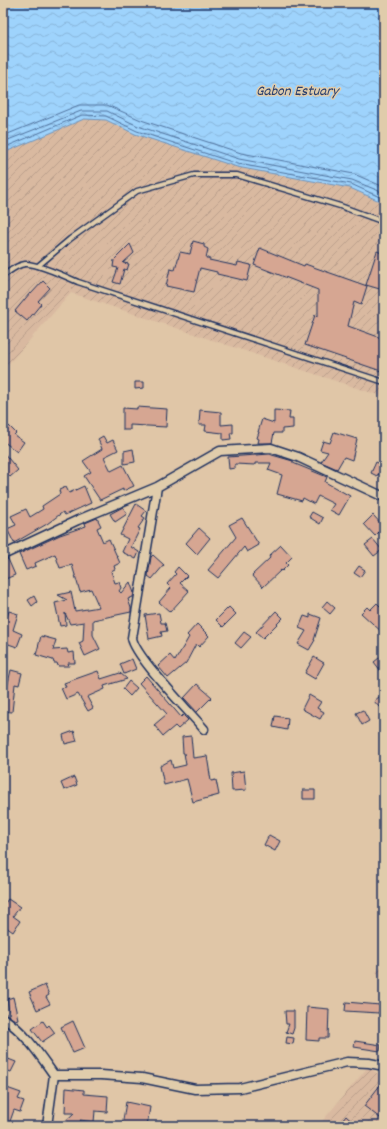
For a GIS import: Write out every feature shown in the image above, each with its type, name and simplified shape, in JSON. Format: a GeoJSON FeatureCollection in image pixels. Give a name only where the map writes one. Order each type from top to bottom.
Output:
{"type":"FeatureCollection","features":[{"type":"Feature","properties":{"kind":"street"},"geometry":{"type":"LineString","coordinates":[[3,555],[78,520],[157,487],[220,451],[271,448],[298,457],[384,497]]}},
{"type":"Feature","properties":{"kind":"street"},"geometry":{"type":"LineString","coordinates":[[157,487],[132,638],[133,644],[144,661],[204,728]]}},
{"type":"Feature","properties":{"kind":"street"},"geometry":{"type":"LineString","coordinates":[[3,1018],[13,1024],[33,1046],[54,1075],[47,1126]]}},
{"type":"Feature","properties":{"kind":"street"},"geometry":{"type":"LineString","coordinates":[[54,1075],[101,1074],[142,1078],[195,1089],[240,1088],[347,1062],[368,1062],[384,1066]]}},
{"type":"Feature","properties":{"kind":"lane"},"geometry":{"type":"LineString","coordinates":[[38,266],[70,239],[137,191],[194,175],[237,175],[340,206],[384,222]]}},
{"type":"Feature","properties":{"kind":"lane"},"geometry":{"type":"LineString","coordinates":[[3,276],[14,267],[26,264],[38,266],[78,282],[384,382]]}},
{"type":"Feature","properties":{"kind":"shaded area"},"geometry":{"type":"Polygon","coordinates":[[[84,119],[106,120],[135,134],[237,167],[350,188],[384,203],[384,397],[71,293],[3,370],[3,153],[84,119]]]}},
{"type":"Feature","properties":{"kind":"shaded area"},"geometry":{"type":"Polygon","coordinates":[[[384,963],[384,983],[376,972],[384,963]]]}},
{"type":"Feature","properties":{"kind":"shaded area"},"geometry":{"type":"Polygon","coordinates":[[[368,1067],[384,1078],[384,1126],[318,1126],[368,1067]]]}},
{"type":"Feature","properties":{"kind":"water","name":"Gabon Estuary"},"geometry":{"type":"Polygon","coordinates":[[[3,3],[384,3],[384,203],[350,188],[237,167],[135,134],[106,120],[84,119],[3,153],[3,3]]]}},
{"type":"Feature","properties":{"kind":"building"},"geometry":{"type":"Polygon","coordinates":[[[193,241],[204,244],[204,247],[208,249],[206,258],[209,258],[209,260],[237,266],[238,262],[251,265],[247,281],[217,274],[217,272],[200,268],[194,292],[166,286],[170,269],[175,270],[180,252],[190,254],[193,241]]]}},
{"type":"Feature","properties":{"kind":"building"},"geometry":{"type":"Polygon","coordinates":[[[130,244],[134,253],[123,263],[129,264],[127,270],[124,269],[120,284],[113,282],[118,268],[113,267],[114,260],[130,244]]]}},
{"type":"Feature","properties":{"kind":"building"},"geometry":{"type":"Polygon","coordinates":[[[260,248],[304,266],[305,264],[367,286],[361,305],[354,302],[348,326],[384,339],[384,372],[305,345],[315,315],[318,316],[318,290],[254,265],[260,248]]]}},
{"type":"Feature","properties":{"kind":"building"},"geometry":{"type":"Polygon","coordinates":[[[377,251],[384,254],[383,290],[366,285],[377,251]]]}},
{"type":"Feature","properties":{"kind":"building"},"geometry":{"type":"Polygon","coordinates":[[[43,281],[50,288],[38,301],[41,304],[27,321],[15,311],[30,293],[31,294],[43,281]]]}},
{"type":"Feature","properties":{"kind":"building"},"geometry":{"type":"Polygon","coordinates":[[[135,382],[144,382],[144,388],[135,389],[135,382]]]}},
{"type":"Feature","properties":{"kind":"building"},"geometry":{"type":"Polygon","coordinates":[[[137,407],[167,409],[166,427],[130,425],[130,430],[123,430],[123,408],[137,409],[137,407]]]}},
{"type":"Feature","properties":{"kind":"building"},"geometry":{"type":"Polygon","coordinates":[[[200,410],[221,412],[221,425],[233,424],[233,433],[230,433],[231,439],[223,440],[223,433],[205,431],[206,425],[199,425],[200,410]]]}},
{"type":"Feature","properties":{"kind":"building"},"geometry":{"type":"Polygon","coordinates":[[[274,410],[290,411],[289,419],[293,419],[293,428],[282,429],[282,433],[274,433],[272,443],[258,443],[258,432],[262,419],[274,423],[274,410]]]}},
{"type":"Feature","properties":{"kind":"building"},"geometry":{"type":"Polygon","coordinates":[[[9,426],[16,433],[14,435],[24,442],[17,452],[3,441],[3,431],[9,426]]]}},
{"type":"Feature","properties":{"kind":"building"},"geometry":{"type":"Polygon","coordinates":[[[334,432],[357,439],[352,460],[344,457],[337,469],[321,462],[328,452],[320,450],[323,441],[330,443],[334,432]]]}},
{"type":"Feature","properties":{"kind":"building"},"geometry":{"type":"Polygon","coordinates":[[[103,436],[107,443],[113,440],[118,450],[104,457],[111,471],[123,465],[134,486],[123,491],[123,489],[100,500],[84,476],[91,472],[83,461],[102,449],[98,439],[103,436]]]}},
{"type":"Feature","properties":{"kind":"building"},"geometry":{"type":"Polygon","coordinates":[[[133,449],[135,462],[124,464],[124,451],[133,449]]]}},
{"type":"Feature","properties":{"kind":"building"},"geometry":{"type":"Polygon","coordinates":[[[3,452],[18,470],[10,477],[3,470],[3,452]]]}},
{"type":"Feature","properties":{"kind":"building"},"geometry":{"type":"Polygon","coordinates":[[[270,454],[293,461],[293,463],[327,477],[325,482],[350,496],[339,515],[330,510],[334,504],[318,496],[314,504],[303,498],[302,501],[277,494],[282,475],[268,470],[271,463],[255,463],[255,465],[235,464],[235,468],[229,469],[228,457],[270,454]]]}},
{"type":"Feature","properties":{"kind":"building"},"geometry":{"type":"Polygon","coordinates":[[[376,462],[384,466],[384,477],[371,473],[376,462]]]}},
{"type":"Feature","properties":{"kind":"building"},"geometry":{"type":"Polygon","coordinates":[[[84,486],[91,503],[65,515],[63,512],[47,524],[14,543],[7,529],[16,525],[11,516],[26,509],[30,517],[43,509],[42,506],[60,494],[59,490],[66,487],[69,493],[84,486]]]}},
{"type":"Feature","properties":{"kind":"building"},"geometry":{"type":"Polygon","coordinates":[[[136,504],[146,511],[142,516],[145,518],[138,528],[140,529],[131,547],[139,552],[136,559],[122,552],[128,539],[120,535],[136,504]]]}},
{"type":"Feature","properties":{"kind":"building"},"geometry":{"type":"Polygon","coordinates":[[[123,507],[127,514],[115,522],[110,514],[123,507]]]}},
{"type":"Feature","properties":{"kind":"building"},"geometry":{"type":"Polygon","coordinates":[[[312,512],[323,518],[320,524],[309,517],[312,512]]]}},
{"type":"Feature","properties":{"kind":"building"},"geometry":{"type":"Polygon","coordinates":[[[373,515],[384,527],[375,536],[364,524],[373,515]]]}},
{"type":"Feature","properties":{"kind":"building"},"geometry":{"type":"Polygon","coordinates":[[[97,518],[101,526],[97,528],[103,542],[109,539],[120,563],[114,566],[115,569],[111,571],[115,583],[119,582],[121,588],[119,591],[121,593],[130,582],[134,593],[133,597],[128,599],[131,612],[93,620],[93,635],[100,649],[85,656],[79,643],[83,641],[84,622],[70,624],[65,613],[66,625],[60,626],[55,603],[67,600],[58,595],[71,592],[75,611],[99,607],[91,589],[80,592],[72,565],[60,568],[55,554],[35,563],[36,566],[26,570],[19,554],[60,535],[86,526],[85,523],[97,518]]]}},
{"type":"Feature","properties":{"kind":"building"},"geometry":{"type":"Polygon","coordinates":[[[242,518],[259,545],[247,552],[244,547],[218,578],[208,570],[236,537],[229,525],[242,518]]]}},
{"type":"Feature","properties":{"kind":"building"},"geometry":{"type":"Polygon","coordinates":[[[199,528],[210,538],[197,554],[186,543],[199,528]]]}},
{"type":"Feature","properties":{"kind":"building"},"geometry":{"type":"Polygon","coordinates":[[[373,539],[382,550],[374,556],[365,545],[373,539]]]}},
{"type":"Feature","properties":{"kind":"building"},"geometry":{"type":"Polygon","coordinates":[[[281,545],[292,557],[286,563],[288,565],[263,587],[252,575],[281,545]]]}},
{"type":"Feature","properties":{"kind":"building"},"geometry":{"type":"Polygon","coordinates":[[[153,555],[164,565],[152,579],[148,576],[151,557],[153,555]]]}},
{"type":"Feature","properties":{"kind":"building"},"geometry":{"type":"Polygon","coordinates":[[[8,559],[15,575],[3,580],[3,560],[8,559]]]}},
{"type":"Feature","properties":{"kind":"building"},"geometry":{"type":"Polygon","coordinates":[[[359,566],[365,570],[360,577],[354,573],[359,566]]]}},
{"type":"Feature","properties":{"kind":"building"},"geometry":{"type":"Polygon","coordinates":[[[178,567],[187,576],[180,583],[189,591],[170,612],[159,602],[171,588],[167,584],[176,574],[174,572],[178,567]]]}},
{"type":"Feature","properties":{"kind":"building"},"geometry":{"type":"Polygon","coordinates":[[[34,596],[37,602],[32,606],[28,600],[34,596]]]}},
{"type":"Feature","properties":{"kind":"building"},"geometry":{"type":"Polygon","coordinates":[[[327,601],[335,608],[330,614],[322,607],[327,601]]]}},
{"type":"Feature","properties":{"kind":"building"},"geometry":{"type":"Polygon","coordinates":[[[377,603],[384,610],[381,612],[384,615],[384,634],[361,613],[367,607],[370,610],[377,603]]]}},
{"type":"Feature","properties":{"kind":"building"},"geometry":{"type":"Polygon","coordinates":[[[229,607],[236,614],[223,627],[216,620],[229,607]]]}},
{"type":"Feature","properties":{"kind":"building"},"geometry":{"type":"Polygon","coordinates":[[[9,611],[18,614],[13,630],[22,634],[17,647],[3,642],[3,626],[4,627],[9,611]]]}},
{"type":"Feature","properties":{"kind":"building"},"geometry":{"type":"Polygon","coordinates":[[[276,611],[283,618],[263,638],[256,632],[276,611]]]}},
{"type":"Feature","properties":{"kind":"building"},"geometry":{"type":"Polygon","coordinates":[[[159,613],[161,623],[165,623],[167,631],[161,632],[162,636],[149,639],[145,615],[159,613]]]}},
{"type":"Feature","properties":{"kind":"building"},"geometry":{"type":"Polygon","coordinates":[[[310,614],[321,618],[315,640],[309,650],[298,644],[306,631],[299,628],[304,616],[310,618],[310,614]]]}},
{"type":"Feature","properties":{"kind":"building"},"geometry":{"type":"Polygon","coordinates":[[[197,624],[209,636],[199,647],[196,644],[186,663],[168,678],[158,666],[170,655],[175,661],[189,637],[187,635],[197,624]]]}},
{"type":"Feature","properties":{"kind":"building"},"geometry":{"type":"Polygon","coordinates":[[[244,632],[251,637],[241,648],[235,643],[244,632]]]}},
{"type":"Feature","properties":{"kind":"building"},"geometry":{"type":"Polygon","coordinates":[[[41,636],[56,640],[53,650],[67,649],[68,653],[74,652],[75,663],[68,663],[69,666],[58,666],[53,660],[36,655],[41,636]]]}},
{"type":"Feature","properties":{"kind":"building"},"geometry":{"type":"Polygon","coordinates":[[[384,654],[384,675],[374,662],[384,654]]]}},
{"type":"Feature","properties":{"kind":"building"},"geometry":{"type":"Polygon","coordinates":[[[314,657],[324,663],[315,679],[305,673],[314,657]]]}},
{"type":"Feature","properties":{"kind":"building"},"geometry":{"type":"Polygon","coordinates":[[[132,659],[136,669],[124,674],[120,664],[132,659]]]}},
{"type":"Feature","properties":{"kind":"building"},"geometry":{"type":"Polygon","coordinates":[[[11,670],[22,673],[19,685],[15,684],[12,712],[3,711],[3,692],[6,692],[11,670]]]}},
{"type":"Feature","properties":{"kind":"building"},"geometry":{"type":"Polygon","coordinates":[[[98,671],[101,679],[120,673],[127,679],[104,686],[105,689],[87,697],[93,708],[88,711],[78,694],[66,699],[61,688],[66,687],[64,683],[98,671]]]}},
{"type":"Feature","properties":{"kind":"building"},"geometry":{"type":"Polygon","coordinates":[[[146,676],[181,717],[183,715],[188,720],[178,729],[175,726],[163,736],[154,725],[167,714],[139,683],[146,676]]]}},
{"type":"Feature","properties":{"kind":"building"},"geometry":{"type":"Polygon","coordinates":[[[129,681],[137,688],[130,696],[123,689],[129,681]]]}},
{"type":"Feature","properties":{"kind":"building"},"geometry":{"type":"Polygon","coordinates":[[[197,684],[212,697],[197,712],[184,698],[197,684]]]}},
{"type":"Feature","properties":{"kind":"building"},"geometry":{"type":"Polygon","coordinates":[[[384,693],[384,703],[379,707],[374,701],[384,693]]]}},
{"type":"Feature","properties":{"kind":"building"},"geometry":{"type":"Polygon","coordinates":[[[309,695],[321,702],[317,708],[324,712],[320,719],[302,709],[309,695]]]}},
{"type":"Feature","properties":{"kind":"building"},"geometry":{"type":"Polygon","coordinates":[[[363,710],[369,721],[362,725],[356,713],[363,710]]]}},
{"type":"Feature","properties":{"kind":"building"},"geometry":{"type":"Polygon","coordinates":[[[275,716],[288,718],[287,730],[273,727],[275,716]]]}},
{"type":"Feature","properties":{"kind":"building"},"geometry":{"type":"Polygon","coordinates":[[[74,731],[77,741],[65,744],[63,735],[74,731]]]}},
{"type":"Feature","properties":{"kind":"building"},"geometry":{"type":"Polygon","coordinates":[[[191,736],[193,758],[207,756],[211,781],[216,780],[219,795],[193,802],[187,779],[164,785],[160,766],[171,760],[173,768],[186,765],[183,753],[182,737],[191,736]]]}},
{"type":"Feature","properties":{"kind":"building"},"geometry":{"type":"Polygon","coordinates":[[[244,771],[246,790],[232,791],[231,773],[244,771]]]}},
{"type":"Feature","properties":{"kind":"building"},"geometry":{"type":"Polygon","coordinates":[[[74,777],[77,785],[64,790],[61,783],[74,777]]]}},
{"type":"Feature","properties":{"kind":"building"},"geometry":{"type":"Polygon","coordinates":[[[303,790],[315,790],[315,799],[303,799],[303,790]]]}},
{"type":"Feature","properties":{"kind":"building"},"geometry":{"type":"Polygon","coordinates":[[[269,835],[280,841],[275,851],[264,845],[269,835]]]}},
{"type":"Feature","properties":{"kind":"building"},"geometry":{"type":"Polygon","coordinates":[[[8,899],[20,907],[13,916],[20,921],[13,932],[3,925],[3,906],[8,899]]]}},
{"type":"Feature","properties":{"kind":"building"},"geometry":{"type":"Polygon","coordinates":[[[45,985],[49,995],[46,997],[50,1004],[37,1010],[29,992],[45,985]]]}},
{"type":"Feature","properties":{"kind":"building"},"geometry":{"type":"Polygon","coordinates":[[[13,997],[18,1019],[15,1020],[10,1017],[7,999],[13,997]]]}},
{"type":"Feature","properties":{"kind":"building"},"geometry":{"type":"Polygon","coordinates":[[[346,1002],[380,1005],[379,1013],[345,1011],[346,1002]]]}},
{"type":"Feature","properties":{"kind":"building"},"geometry":{"type":"Polygon","coordinates":[[[307,1007],[329,1009],[328,1038],[319,1038],[319,1041],[306,1040],[307,1007]]]}},
{"type":"Feature","properties":{"kind":"building"},"geometry":{"type":"Polygon","coordinates":[[[285,1011],[294,1011],[294,1028],[292,1034],[286,1032],[289,1024],[286,1024],[285,1011]]]}},
{"type":"Feature","properties":{"kind":"building"},"geometry":{"type":"Polygon","coordinates":[[[43,1021],[47,1027],[49,1025],[55,1033],[42,1042],[32,1029],[43,1021]]]}},
{"type":"Feature","properties":{"kind":"building"},"geometry":{"type":"Polygon","coordinates":[[[73,1021],[85,1048],[73,1053],[61,1027],[73,1021]]]}},
{"type":"Feature","properties":{"kind":"building"},"geometry":{"type":"Polygon","coordinates":[[[287,1037],[294,1038],[293,1044],[286,1043],[287,1037]]]}},
{"type":"Feature","properties":{"kind":"building"},"geometry":{"type":"Polygon","coordinates":[[[355,1041],[381,1045],[380,1051],[354,1047],[355,1041]]]}},
{"type":"Feature","properties":{"kind":"building"},"geometry":{"type":"Polygon","coordinates":[[[3,1057],[16,1062],[11,1072],[3,1069],[3,1057]]]}},
{"type":"Feature","properties":{"kind":"building"},"geometry":{"type":"Polygon","coordinates":[[[384,1080],[384,1121],[364,1106],[384,1080]]]}},
{"type":"Feature","properties":{"kind":"building"},"geometry":{"type":"Polygon","coordinates":[[[7,1088],[21,1093],[18,1099],[24,1101],[20,1112],[14,1110],[9,1124],[3,1122],[3,1100],[7,1088]]]}},
{"type":"Feature","properties":{"kind":"building"},"geometry":{"type":"Polygon","coordinates":[[[66,1088],[84,1090],[84,1094],[108,1096],[107,1112],[95,1111],[94,1122],[80,1120],[84,1126],[60,1126],[74,1113],[65,1113],[66,1088]]]}},
{"type":"Feature","properties":{"kind":"building"},"geometry":{"type":"Polygon","coordinates":[[[126,1102],[150,1107],[147,1126],[122,1126],[126,1102]]]}},
{"type":"Feature","properties":{"kind":"building"},"geometry":{"type":"Polygon","coordinates":[[[346,1116],[357,1126],[338,1126],[346,1116]]]}}]}
